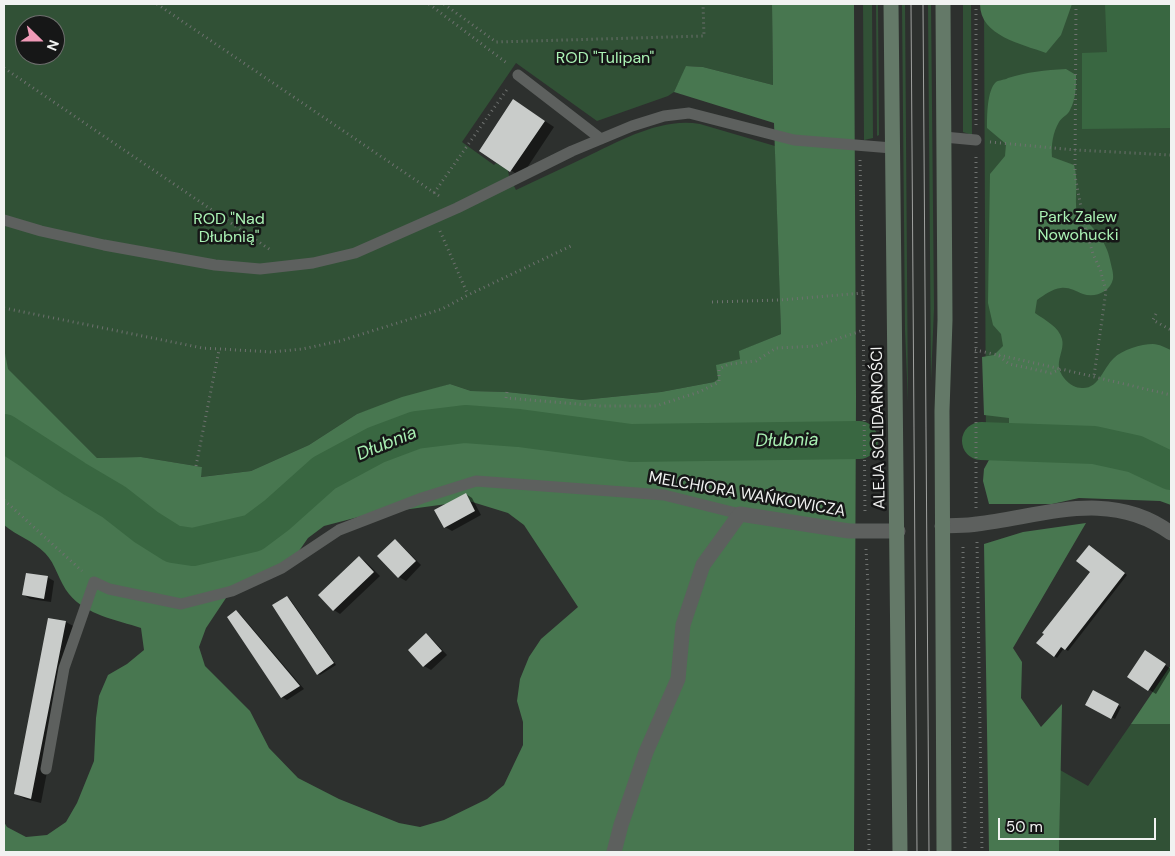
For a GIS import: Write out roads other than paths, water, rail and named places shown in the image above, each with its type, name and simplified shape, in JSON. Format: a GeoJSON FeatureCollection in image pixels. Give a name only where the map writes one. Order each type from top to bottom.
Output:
{"type":"FeatureCollection","features":[{"type":"Feature","properties":{"kind":"street","name":"ALEJA SOLIDARNOŚCI"},"geometry":{"type":"LineString","coordinates":[[891,4],[900,852]]}},
{"type":"Feature","properties":{"kind":"street"},"geometry":{"type":"LineString","coordinates":[[942,4],[944,137],[942,411],[944,852]]}},
{"type":"Feature","properties":{"kind":"street"},"geometry":{"type":"LineString","coordinates":[[942,526],[976,524],[1077,507],[1115,509],[1143,516],[1171,532]]}},
{"type":"Feature","properties":{"kind":"street"},"geometry":{"type":"LineString","coordinates":[[614,852],[646,752],[678,679],[682,625],[703,565],[740,514]]}},
{"type":"Feature","properties":{"kind":"street","name":"MELCHIORA WAŃKOWICZA"},"geometry":{"type":"LineString","coordinates":[[740,514],[849,531],[898,531]]}},
{"type":"Feature","properties":{"kind":"lane"},"geometry":{"type":"LineString","coordinates":[[515,71],[601,139]]}},
{"type":"Feature","properties":{"kind":"lane"},"geometry":{"type":"LineString","coordinates":[[4,220],[40,231],[215,265],[260,269],[313,262],[354,253],[457,208],[572,151],[632,126],[664,116],[689,114],[794,140],[892,148]]}},
{"type":"Feature","properties":{"kind":"lane"},"geometry":{"type":"LineString","coordinates":[[944,137],[976,140]]}},
{"type":"Feature","properties":{"kind":"lane","name":"MELCHIORA WAŃKOWICZA"},"geometry":{"type":"LineString","coordinates":[[46,769],[64,668],[94,582],[109,589],[181,604],[232,591],[282,568],[339,530],[422,498],[476,480],[664,495],[740,514]]}},
{"type":"Feature","properties":{"kind":"waterway","name":"Dłubnia"},"geometry":{"type":"LineString","coordinates":[[4,433],[114,502],[146,527],[173,544],[193,547],[253,533],[277,515],[324,473],[376,445],[416,430],[465,424],[519,428],[631,443],[859,440]]}},
{"type":"Feature","properties":{"kind":"waterway","name":"Dłubnia"},"geometry":{"type":"LineString","coordinates":[[981,441],[1094,445],[1135,454],[1171,471]]}},
{"type":"Feature","properties":{"kind":"tram line"},"geometry":{"type":"LineString","coordinates":[[911,4],[917,852]]}},
{"type":"Feature","properties":{"kind":"tram line"},"geometry":{"type":"LineString","coordinates":[[923,4],[929,852]]}},
{"type":"Feature","properties":{"kind":"park label","name":"ROD \"Tulipan\""},"geometry":{"type":"Point","coordinates":[605,59]}},
{"type":"Feature","properties":{"kind":"park label","name":"Park Zalew Nowohucki"},"geometry":{"type":"Point","coordinates":[1078,227]}},
{"type":"Feature","properties":{"kind":"park label","name":"ROD \"Nad Dłubnią\""},"geometry":{"type":"Point","coordinates":[229,229]}}]}
